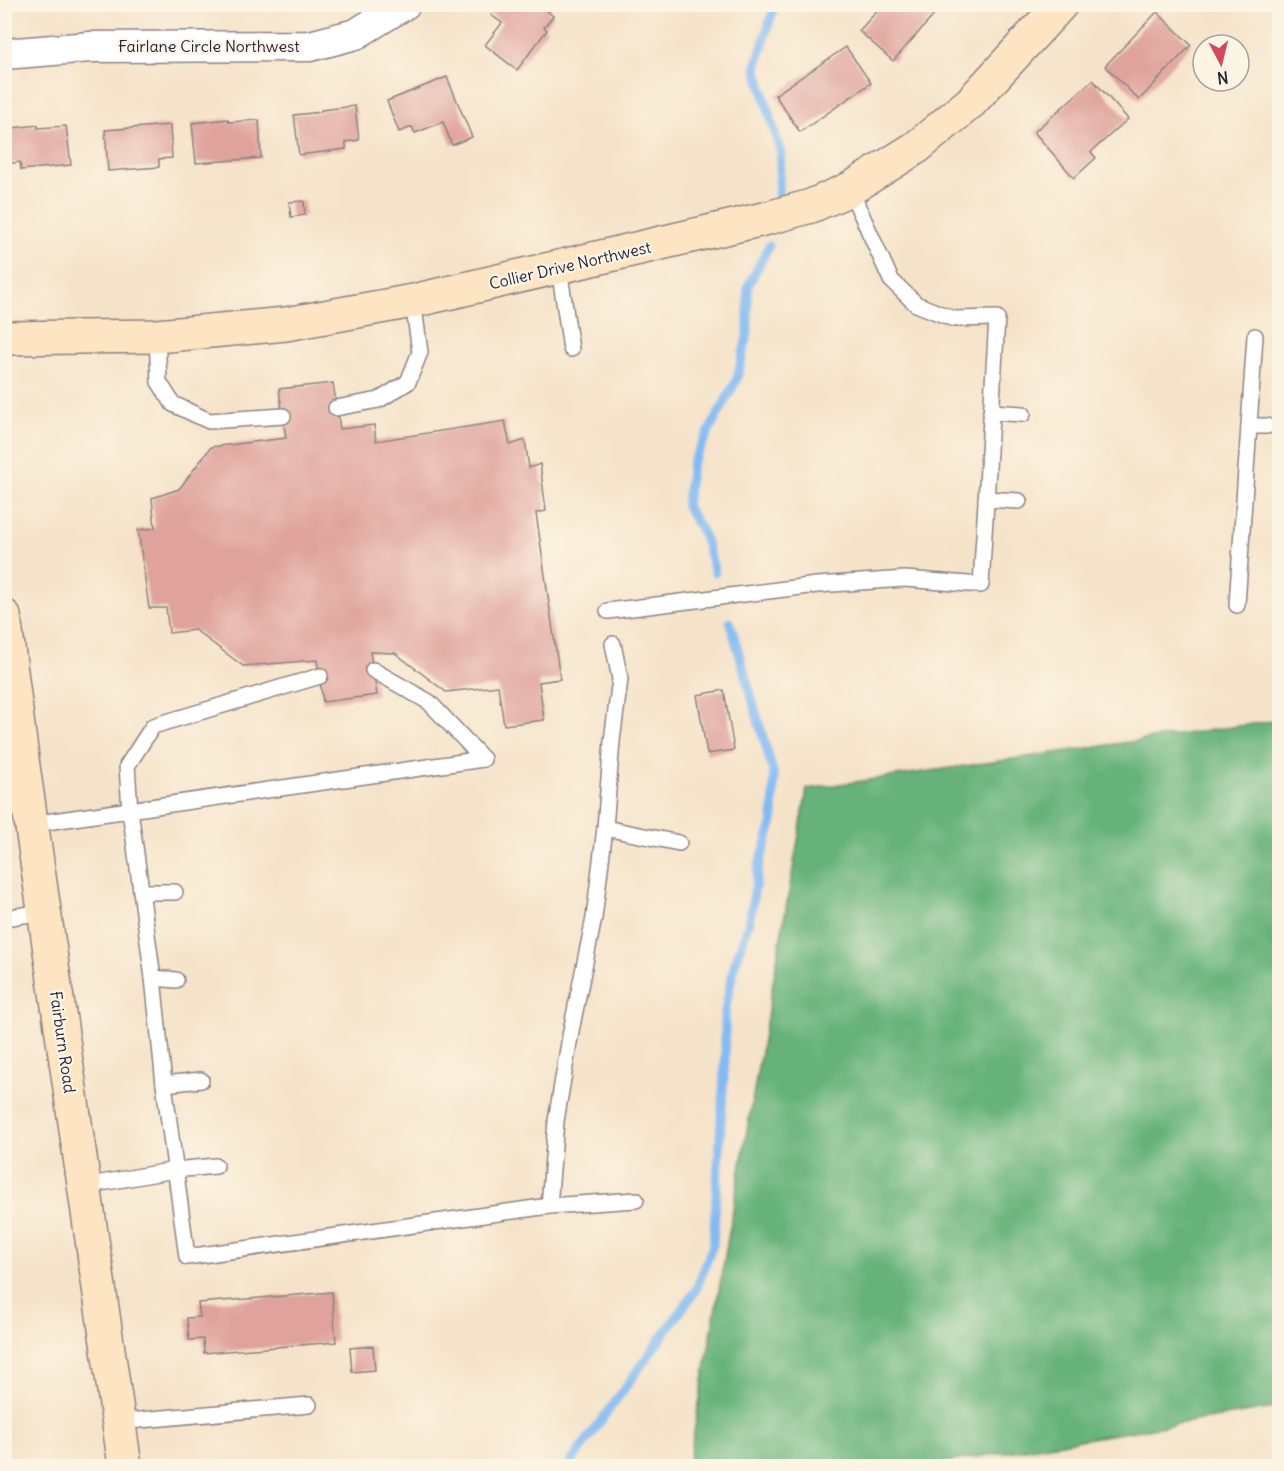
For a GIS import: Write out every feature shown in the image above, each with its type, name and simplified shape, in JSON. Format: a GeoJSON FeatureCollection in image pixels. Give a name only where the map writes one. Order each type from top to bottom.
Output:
{"type":"FeatureCollection","features":[{"type":"Feature","properties":{"kind":"main road","name":"Collier Drive Northwest"},"geometry":{"type":"LineString","coordinates":[[4,338],[157,336],[286,324],[413,301],[811,206],[850,189],[917,147],[971,102],[1061,4]]}},
{"type":"Feature","properties":{"kind":"main road","name":"Fairburn Road"},"geometry":{"type":"LineString","coordinates":[[4,616],[44,912],[125,1467]]}},
{"type":"Feature","properties":{"kind":"street","name":"Fairlane Circle Northwest"},"geometry":{"type":"LineString","coordinates":[[4,54],[90,47],[310,46],[356,34],[405,4]]}},
{"type":"Feature","properties":{"kind":"lane"},"geometry":{"type":"LineString","coordinates":[[608,611],[817,585],[905,579],[981,585],[997,318],[954,319],[916,304],[891,280],[850,189]]}},
{"type":"Feature","properties":{"kind":"lane"},"geometry":{"type":"LineString","coordinates":[[559,268],[571,349]]}},
{"type":"Feature","properties":{"kind":"lane"},"geometry":{"type":"LineString","coordinates":[[336,408],[380,400],[408,382],[420,352],[413,301]]}},
{"type":"Feature","properties":{"kind":"lane"},"geometry":{"type":"LineString","coordinates":[[157,336],[159,382],[173,404],[209,421],[283,416]]}},
{"type":"Feature","properties":{"kind":"lane"},"geometry":{"type":"LineString","coordinates":[[1237,605],[1255,336]]}},
{"type":"Feature","properties":{"kind":"lane"},"geometry":{"type":"LineString","coordinates":[[991,412],[1023,414]]}},
{"type":"Feature","properties":{"kind":"lane"},"geometry":{"type":"LineString","coordinates":[[1249,426],[1267,426]]}},
{"type":"Feature","properties":{"kind":"lane"},"geometry":{"type":"LineString","coordinates":[[986,499],[1019,501]]}},
{"type":"Feature","properties":{"kind":"lane"},"geometry":{"type":"LineString","coordinates":[[549,1206],[556,1121],[571,1031],[594,918],[605,828],[620,679],[613,644]]}},
{"type":"Feature","properties":{"kind":"lane"},"geometry":{"type":"LineString","coordinates":[[32,824],[483,759],[429,702],[373,670]]}},
{"type":"Feature","properties":{"kind":"lane"},"geometry":{"type":"LineString","coordinates":[[320,676],[153,726],[127,766],[130,810],[187,1257],[549,1206],[636,1200]]}},
{"type":"Feature","properties":{"kind":"lane"},"geometry":{"type":"LineString","coordinates":[[605,828],[679,843]]}},
{"type":"Feature","properties":{"kind":"lane"},"geometry":{"type":"LineString","coordinates":[[141,892],[175,892]]}},
{"type":"Feature","properties":{"kind":"lane"},"geometry":{"type":"LineString","coordinates":[[4,918],[44,912]]}},
{"type":"Feature","properties":{"kind":"lane"},"geometry":{"type":"LineString","coordinates":[[153,978],[176,980]]}},
{"type":"Feature","properties":{"kind":"lane"},"geometry":{"type":"LineString","coordinates":[[164,1084],[201,1080]]}},
{"type":"Feature","properties":{"kind":"lane"},"geometry":{"type":"LineString","coordinates":[[84,1186],[175,1170],[216,1166]]}},
{"type":"Feature","properties":{"kind":"lane"},"geometry":{"type":"LineString","coordinates":[[118,1422],[309,1405]]}},
{"type":"Feature","properties":{"kind":"green space"},"geometry":{"type":"Polygon","coordinates":[[[1279,720],[1279,1407],[922,1466],[688,1466],[807,789],[1279,720]]]}},
{"type":"Feature","properties":{"kind":"building"},"geometry":{"type":"Polygon","coordinates":[[[499,4],[554,5],[548,12],[553,16],[544,27],[547,30],[517,70],[485,45],[502,23],[491,15],[499,4]]]}},
{"type":"Feature","properties":{"kind":"building"},"geometry":{"type":"Polygon","coordinates":[[[883,4],[944,4],[893,61],[859,31],[883,4]]]}},
{"type":"Feature","properties":{"kind":"building"},"geometry":{"type":"Polygon","coordinates":[[[1157,12],[1191,45],[1139,100],[1105,66],[1157,12]]]}},
{"type":"Feature","properties":{"kind":"building"},"geometry":{"type":"Polygon","coordinates":[[[846,47],[871,83],[800,132],[775,95],[846,47]]]}},
{"type":"Feature","properties":{"kind":"building"},"geometry":{"type":"Polygon","coordinates":[[[447,77],[472,137],[452,145],[443,122],[415,133],[412,127],[399,132],[387,101],[447,77]]]}},
{"type":"Feature","properties":{"kind":"building"},"geometry":{"type":"Polygon","coordinates":[[[1093,80],[1128,119],[1091,152],[1096,158],[1074,178],[1034,132],[1093,80]]]}},
{"type":"Feature","properties":{"kind":"building"},"geometry":{"type":"Polygon","coordinates":[[[355,106],[359,140],[346,142],[346,149],[299,155],[294,115],[355,106]]]}},
{"type":"Feature","properties":{"kind":"building"},"geometry":{"type":"Polygon","coordinates":[[[228,119],[229,122],[259,120],[261,158],[196,163],[192,123],[228,119]]]}},
{"type":"Feature","properties":{"kind":"building"},"geometry":{"type":"Polygon","coordinates":[[[38,125],[38,128],[66,126],[71,165],[21,170],[20,162],[6,164],[4,129],[38,125]]]}},
{"type":"Feature","properties":{"kind":"building"},"geometry":{"type":"Polygon","coordinates":[[[170,125],[172,158],[159,159],[159,167],[108,171],[105,130],[170,125]]]}},
{"type":"Feature","properties":{"kind":"building"},"geometry":{"type":"Polygon","coordinates":[[[304,201],[305,215],[291,217],[289,202],[304,201]]]}},
{"type":"Feature","properties":{"kind":"building"},"geometry":{"type":"Polygon","coordinates":[[[333,383],[340,429],[374,425],[376,441],[505,421],[510,445],[525,440],[529,468],[540,464],[546,511],[536,513],[560,679],[539,682],[544,720],[504,725],[498,686],[446,692],[395,653],[370,652],[377,695],[323,702],[317,660],[243,666],[195,630],[169,633],[166,608],[149,608],[138,530],[155,528],[152,498],[179,489],[211,447],[286,438],[279,389],[333,383]]]}},
{"type":"Feature","properties":{"kind":"building"},"geometry":{"type":"Polygon","coordinates":[[[724,690],[734,750],[707,754],[697,695],[724,690]]]}},
{"type":"Feature","properties":{"kind":"building"},"geometry":{"type":"Polygon","coordinates":[[[332,1292],[336,1342],[204,1353],[203,1339],[189,1340],[187,1318],[200,1317],[198,1303],[332,1292]]]}},
{"type":"Feature","properties":{"kind":"building"},"geometry":{"type":"Polygon","coordinates":[[[373,1346],[375,1370],[352,1372],[350,1348],[373,1346]]]}},
{"type":"Feature","properties":{"kind":"waterway"},"geometry":{"type":"LineString","coordinates":[[775,4],[756,67],[781,153],[778,199]]}},
{"type":"Feature","properties":{"kind":"waterway"},"geometry":{"type":"LineString","coordinates":[[715,572],[703,533],[686,506],[692,463],[737,379],[748,332],[748,286],[769,246]]}},
{"type":"Feature","properties":{"kind":"waterway"},"geometry":{"type":"LineString","coordinates":[[568,1466],[696,1290],[713,1245],[725,1060],[725,1011],[734,966],[749,922],[759,865],[773,821],[774,775],[730,622]]}}]}
